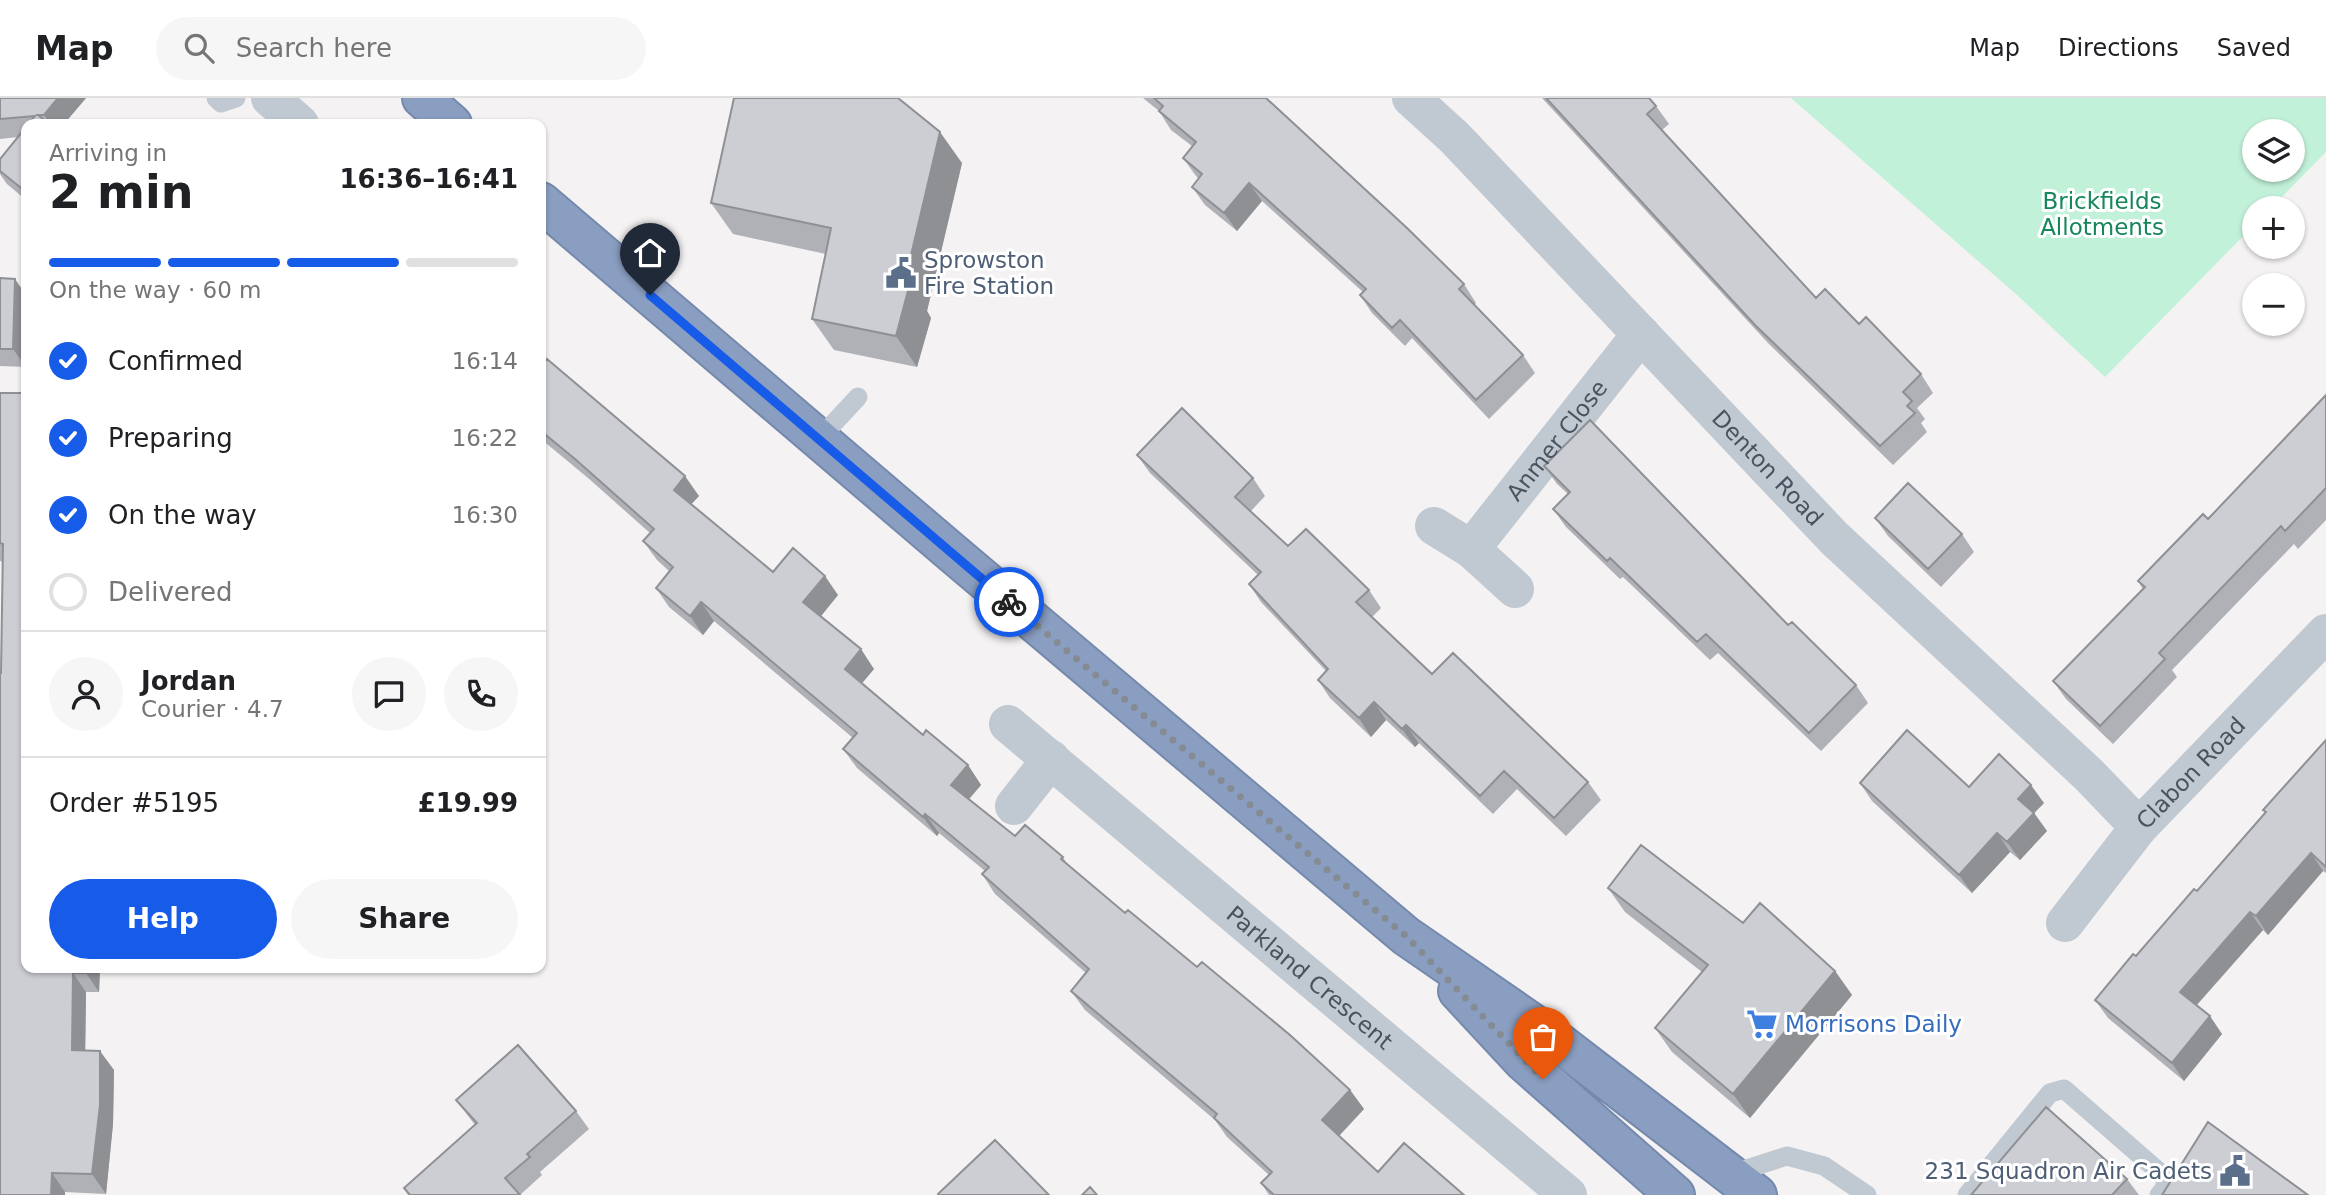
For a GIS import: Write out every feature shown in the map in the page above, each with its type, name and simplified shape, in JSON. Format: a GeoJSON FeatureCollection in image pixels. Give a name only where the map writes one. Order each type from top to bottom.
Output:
{"type":"FeatureCollection","features":[{"type":"Feature","properties":{"kind":"highway"},"geometry":{"type":"LineString","coordinates":[[422,98],[446,119]]}},
{"type":"Feature","properties":{"kind":"highway"},"geometry":{"type":"LineString","coordinates":[[546,206],[1406,936],[1545,1032],[1744,1185]]}},
{"type":"Feature","properties":{"kind":"highway"},"geometry":{"type":"LineString","coordinates":[[1406,936],[1523,1060],[1675,1195]]}},
{"type":"Feature","properties":{"kind":"street"},"geometry":{"type":"LineString","coordinates":[[270,98],[294,119]]}},
{"type":"Feature","properties":{"kind":"street","name":"Denton Road"},"geometry":{"type":"LineString","coordinates":[[1411,98],[1454,137],[1834,538],[2088,775],[2139,827]]}},
{"type":"Feature","properties":{"kind":"street","name":"Anmer Close"},"geometry":{"type":"LineString","coordinates":[[1471,549],[1642,334]]}},
{"type":"Feature","properties":{"kind":"street"},"geometry":{"type":"LineString","coordinates":[[1434,526],[1471,549],[1515,589]]}},
{"type":"Feature","properties":{"kind":"street","name":"Clabon Road"},"geometry":{"type":"LineString","coordinates":[[2065,923],[2139,827],[2326,633]]}},
{"type":"Feature","properties":{"kind":"street","name":"Parkland Crescent"},"geometry":{"type":"LineString","coordinates":[[1008,724],[1568,1195]]}},
{"type":"Feature","properties":{"kind":"street"},"geometry":{"type":"LineString","coordinates":[[1014,806],[1051,759]]}},
{"type":"Feature","properties":{"kind":"lane"},"geometry":{"type":"LineString","coordinates":[[215,98],[221,103],[236,98]]}},
{"type":"Feature","properties":{"kind":"lane"},"geometry":{"type":"LineString","coordinates":[[819,439],[858,397]]}},
{"type":"Feature","properties":{"kind":"lane"},"geometry":{"type":"LineString","coordinates":[[1967,1195],[2050,1093],[2064,1088],[2165,1177],[2165,1188],[2159,1195]]}},
{"type":"Feature","properties":{"kind":"lane"},"geometry":{"type":"LineString","coordinates":[[1744,1185],[1787,1156],[1824,1166],[1867,1195]]}},
{"type":"Feature","properties":{"kind":"green space","name":"Brickfields Allotments"},"geometry":{"type":"Polygon","coordinates":[[[1791,98],[2326,98],[2326,152],[2305,173],[2305,119],[2242,119],[2242,182],[2297,182],[2283,196],[2242,196],[2242,237],[2105,377],[2017,295],[1791,98]]]}},
{"type":"Feature","properties":{"kind":"building"},"geometry":{"type":"Polygon","coordinates":[[[0,98],[58,98],[44,115],[38,115],[43,119],[32,119],[35,116],[0,119],[0,98]]]}},
{"type":"Feature","properties":{"kind":"building"},"geometry":{"type":"Polygon","coordinates":[[[734,98],[898,98],[940,132],[904,285],[909,287],[896,336],[812,319],[831,228],[711,203],[734,98]]]}},
{"type":"Feature","properties":{"kind":"building"},"geometry":{"type":"Polygon","coordinates":[[[1154,98],[1266,98],[1464,284],[1459,289],[1523,355],[1476,400],[1400,320],[1392,328],[1360,295],[1366,289],[1249,183],[1224,213],[1192,187],[1202,174],[1183,158],[1196,142],[1159,111],[1163,106],[1154,98]]]}},
{"type":"Feature","properties":{"kind":"building"},"geometry":{"type":"Polygon","coordinates":[[[1546,98],[1649,98],[1656,106],[1647,114],[1816,298],[1825,289],[1859,324],[1866,317],[1921,374],[1903,392],[1912,401],[1907,406],[1915,413],[1880,446],[1755,325],[1546,98]]]}},
{"type":"Feature","properties":{"kind":"building"},"geometry":{"type":"Polygon","coordinates":[[[21,133],[21,188],[0,171],[0,159],[21,133]]]}},
{"type":"Feature","properties":{"kind":"building"},"geometry":{"type":"Polygon","coordinates":[[[0,278],[15,279],[13,349],[0,349],[0,278]]]}},
{"type":"Feature","properties":{"kind":"building"},"geometry":{"type":"Polygon","coordinates":[[[546,360],[685,476],[674,490],[773,572],[793,548],[825,576],[803,602],[861,649],[845,669],[923,735],[926,730],[968,765],[951,785],[1015,836],[1025,825],[1125,913],[1128,910],[1197,967],[1202,962],[1290,1035],[1350,1090],[1322,1120],[1378,1172],[1404,1143],[1464,1195],[1274,1195],[1261,1183],[1272,1172],[1214,1118],[1217,1114],[1071,991],[1089,969],[982,874],[989,867],[925,814],[923,817],[843,749],[857,733],[701,602],[690,616],[656,588],[673,567],[643,541],[654,529],[546,435],[546,360]]]}},
{"type":"Feature","properties":{"kind":"building"},"geometry":{"type":"Polygon","coordinates":[[[0,393],[21,393],[21,973],[73,973],[72,1050],[100,1051],[100,1105],[92,1174],[52,1173],[51,1195],[0,1195],[0,673],[3,544],[0,543],[0,393]]]}},
{"type":"Feature","properties":{"kind":"building"},"geometry":{"type":"Polygon","coordinates":[[[2326,395],[2326,488],[2285,531],[2281,526],[2159,653],[2165,659],[2100,726],[2053,681],[2145,587],[2138,581],[2203,514],[2208,519],[2326,395]]]}},
{"type":"Feature","properties":{"kind":"building"},"geometry":{"type":"Polygon","coordinates":[[[1182,408],[1253,478],[1235,497],[1288,546],[1306,529],[1369,590],[1356,602],[1432,674],[1453,653],[1588,782],[1554,818],[1504,771],[1480,796],[1406,725],[1402,729],[1374,702],[1359,718],[1318,680],[1328,669],[1249,584],[1261,572],[1137,455],[1182,408]]]}},
{"type":"Feature","properties":{"kind":"building"},"geometry":{"type":"Polygon","coordinates":[[[1590,420],[1788,625],[1792,622],[1856,685],[1809,733],[1706,634],[1697,642],[1610,558],[1607,561],[1553,509],[1570,492],[1544,466],[1590,420]]]}},
{"type":"Feature","properties":{"kind":"building"},"geometry":{"type":"Polygon","coordinates":[[[1908,483],[1962,534],[1928,569],[1875,518],[1908,483]]]}},
{"type":"Feature","properties":{"kind":"building"},"geometry":{"type":"Polygon","coordinates":[[[1907,730],[1969,787],[1999,754],[2031,785],[2018,799],[2034,813],[2007,842],[1997,833],[1959,875],[1860,783],[1907,730]]]}},
{"type":"Feature","properties":{"kind":"building"},"geometry":{"type":"Polygon","coordinates":[[[2326,740],[2326,867],[2311,853],[2256,916],[2250,912],[2180,992],[2210,1016],[2172,1063],[2095,1000],[2133,954],[2136,956],[2194,889],[2197,891],[2266,812],[2263,810],[2326,740]]]}},
{"type":"Feature","properties":{"kind":"building"},"geometry":{"type":"Polygon","coordinates":[[[1641,845],[1743,923],[1760,903],[1835,971],[1733,1094],[1655,1028],[1708,965],[1608,888],[1641,845]]]}},
{"type":"Feature","properties":{"kind":"building"},"geometry":{"type":"Polygon","coordinates":[[[518,1045],[576,1111],[527,1154],[530,1157],[505,1178],[520,1195],[410,1195],[404,1188],[477,1123],[456,1100],[518,1045]]]}},
{"type":"Feature","properties":{"kind":"building"},"geometry":{"type":"Polygon","coordinates":[[[2046,1107],[2127,1179],[2112,1195],[1971,1195],[2046,1107]]]}},
{"type":"Feature","properties":{"kind":"building"},"geometry":{"type":"Polygon","coordinates":[[[2208,1122],[2308,1195],[2162,1195],[2208,1122]]]}},
{"type":"Feature","properties":{"kind":"building"},"geometry":{"type":"Polygon","coordinates":[[[995,1140],[1049,1195],[938,1194],[995,1140]]]}},
{"type":"Feature","properties":{"kind":"building"},"geometry":{"type":"Polygon","coordinates":[[[1090,1187],[1097,1195],[1082,1195],[1090,1187]]]}},
{"type":"Feature","properties":{"kind":"way so far"},"geometry":{"type":"LineString","coordinates":[[1009,602],[1406,936],[1543,1079]]}},
{"type":"Feature","properties":{"kind":"place","name":"Sprowston Fire Station"},"geometry":{"type":"Point","coordinates":[901,273]}},
{"type":"Feature","properties":{"kind":"place","name":"Morrisons Daily"},"geometry":{"type":"Point","coordinates":[1762,1024]}},
{"type":"Feature","properties":{"kind":"place","name":"231 Squadron Air Cadets"},"geometry":{"type":"Point","coordinates":[2235,1171]}},
{"type":"Feature","properties":{"kind":"route"},"geometry":{"type":"LineString","coordinates":[[650,295],[1009,602]]}}]}
